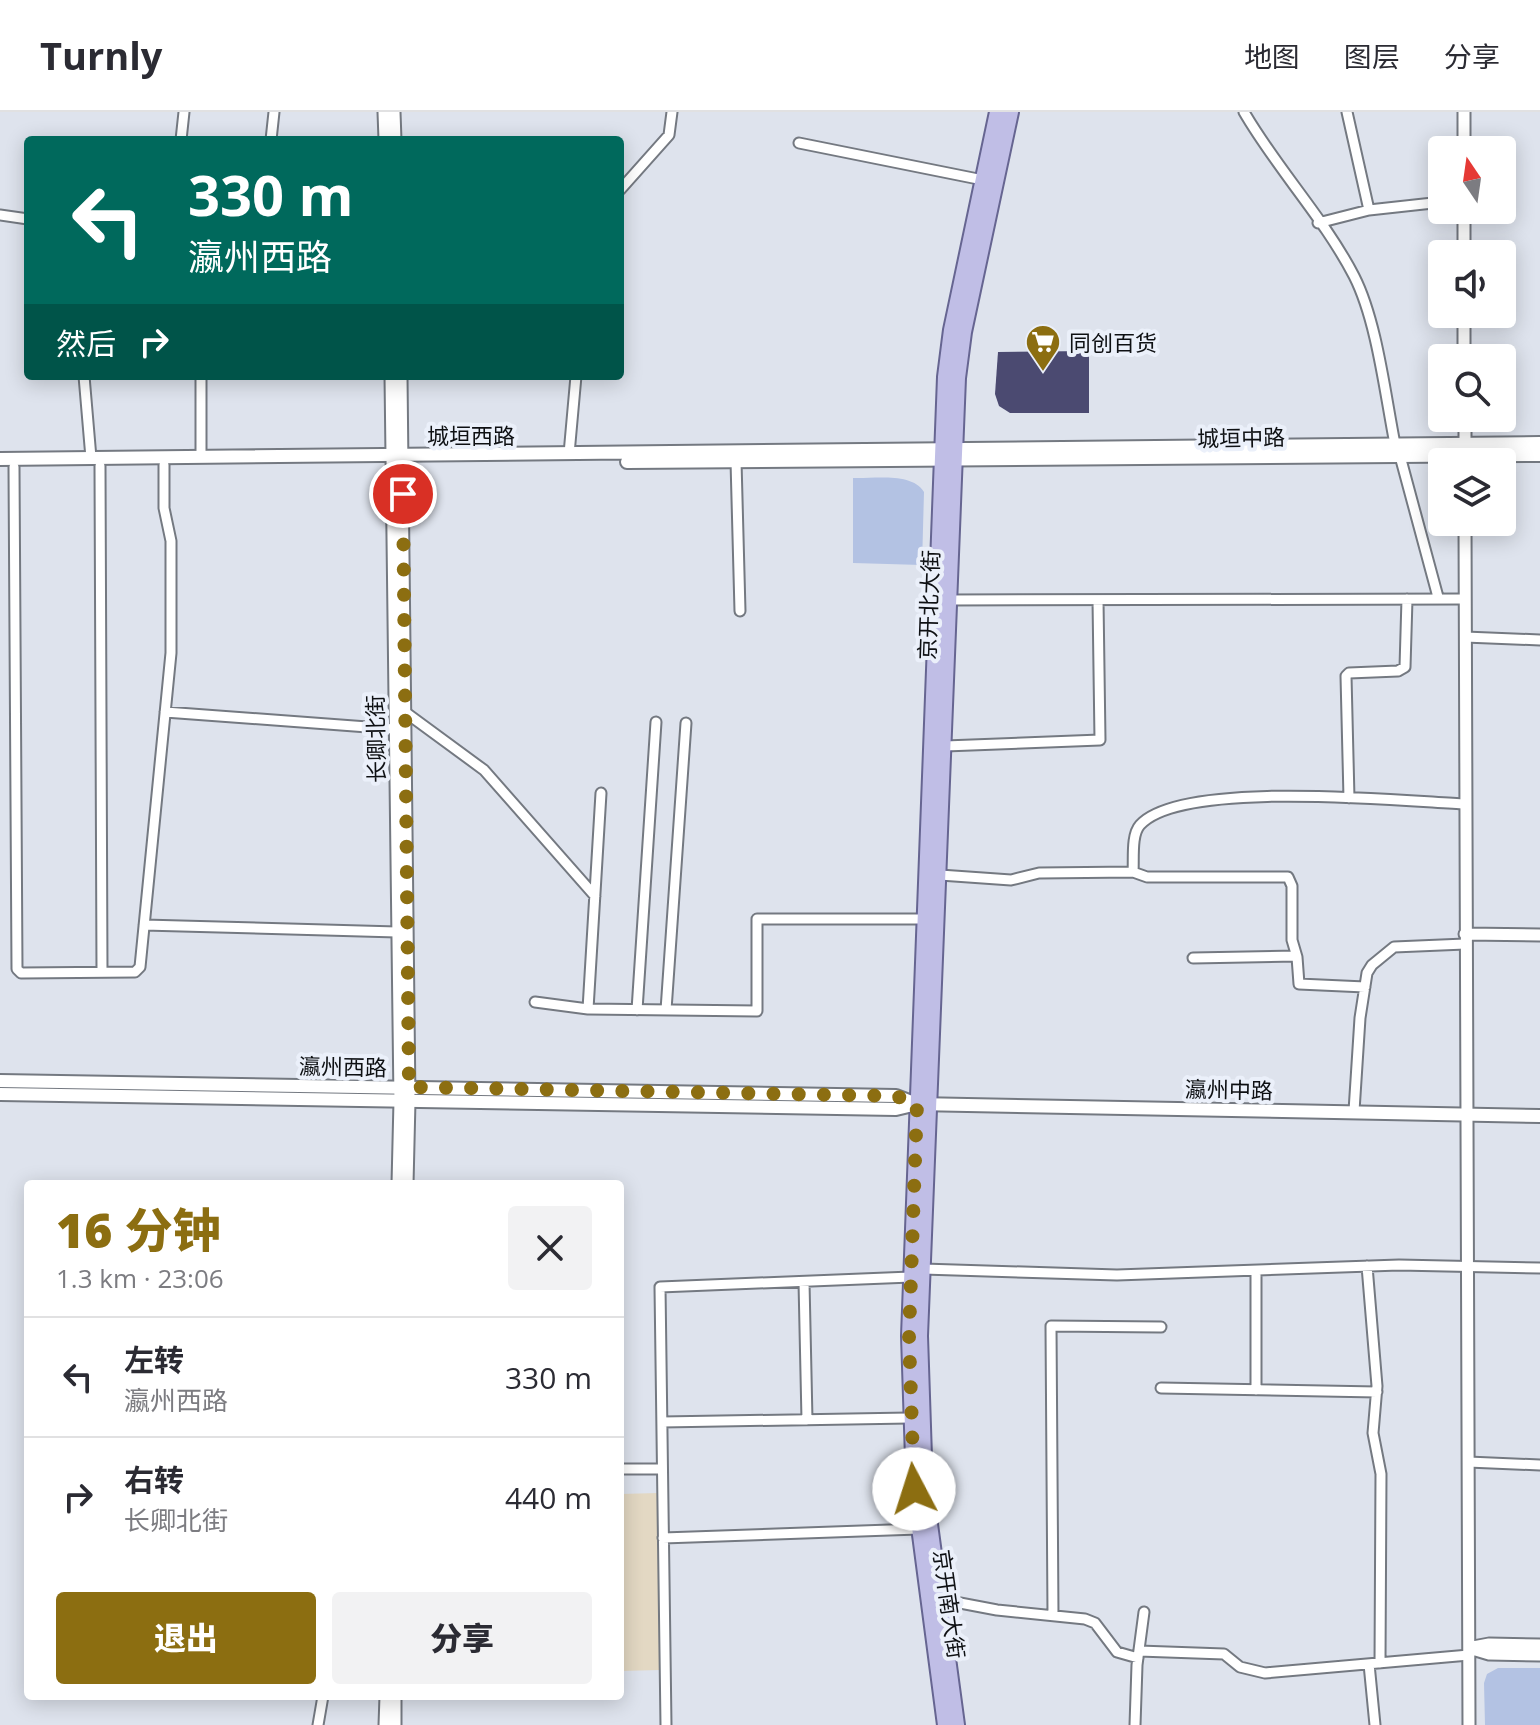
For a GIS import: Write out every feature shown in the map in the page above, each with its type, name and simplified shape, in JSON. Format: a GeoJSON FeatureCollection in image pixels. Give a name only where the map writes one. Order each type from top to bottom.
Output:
{"type":"FeatureCollection","features":[{"type":"Feature","properties":{"kind":"main road","name":"京开北大街"},"geometry":{"type":"LineString","coordinates":[[924,1104],[940,875],[950,600],[947,350],[997,112]]}},
{"type":"Feature","properties":{"kind":"main road","name":"京开北大街"},"geometry":{"type":"LineString","coordinates":[[924,1104],[925,919],[948,454],[960,352],[1011,112]]}},
{"type":"Feature","properties":{"kind":"main road","name":"城垣中路"},"geometry":{"type":"LineString","coordinates":[[1506,448],[1540,443]]}},
{"type":"Feature","properties":{"kind":"main road","name":"城垣中路"},"geometry":{"type":"LineString","coordinates":[[948,454],[1428,452]]}},
{"type":"Feature","properties":{"kind":"main road","name":"城垣西路"},"geometry":{"type":"LineString","coordinates":[[0,459],[164,465],[569,454],[948,454]]}},
{"type":"Feature","properties":{"kind":"main road","name":"城垣西路"},"geometry":{"type":"LineString","coordinates":[[0,467],[201,457],[736,461],[948,454]]}},
{"type":"Feature","properties":{"kind":"main road","name":"城垣中路"},"geometry":{"type":"LineString","coordinates":[[1516,455],[1540,455]]}},
{"type":"Feature","properties":{"kind":"main road","name":"瀛州西路"},"geometry":{"type":"LineString","coordinates":[[0,1081],[896,1109],[924,1104]]}},
{"type":"Feature","properties":{"kind":"main road","name":"瀛州西路"},"geometry":{"type":"LineString","coordinates":[[0,1094],[404,1094]]}},
{"type":"Feature","properties":{"kind":"main road","name":"瀛州中路"},"geometry":{"type":"LineString","coordinates":[[924,1104],[1540,1116]]}},
{"type":"Feature","properties":{"kind":"main road","name":"京开南大街"},"geometry":{"type":"LineString","coordinates":[[924,1104],[909,1418],[918,1529],[945,1725]]}},
{"type":"Feature","properties":{"kind":"main road","name":"京开南大街"},"geometry":{"type":"LineString","coordinates":[[917,1273],[922,1445],[957,1725]]}},
{"type":"Feature","properties":{"kind":"street"},"geometry":{"type":"LineString","coordinates":[[181,136],[184,112]]}},
{"type":"Feature","properties":{"kind":"street"},"geometry":{"type":"LineString","coordinates":[[271,136],[274,112]]}},
{"type":"Feature","properties":{"kind":"street"},"geometry":{"type":"LineString","coordinates":[[384,112],[385,136]]}},
{"type":"Feature","properties":{"kind":"street"},"geometry":{"type":"LineString","coordinates":[[394,112],[395,136]]}},
{"type":"Feature","properties":{"kind":"street"},"geometry":{"type":"LineString","coordinates":[[624,186],[669,135],[672,112]]}},
{"type":"Feature","properties":{"kind":"street"},"geometry":{"type":"LineString","coordinates":[[1244,112],[1264,146],[1347,264],[1365,304],[1398,450],[1438,597]]}},
{"type":"Feature","properties":{"kind":"street"},"geometry":{"type":"LineString","coordinates":[[1347,112],[1369,210]]}},
{"type":"Feature","properties":{"kind":"street"},"geometry":{"type":"LineString","coordinates":[[1464,112],[1464,136]]}},
{"type":"Feature","properties":{"kind":"street"},"geometry":{"type":"LineString","coordinates":[[799,143],[983,180]]}},
{"type":"Feature","properties":{"kind":"street"},"geometry":{"type":"LineString","coordinates":[[1318,223],[1369,210],[1428,204]]}},
{"type":"Feature","properties":{"kind":"street"},"geometry":{"type":"LineString","coordinates":[[0,215],[24,218]]}},
{"type":"Feature","properties":{"kind":"street"},"geometry":{"type":"LineString","coordinates":[[85,380],[96,462],[102,972]]}},
{"type":"Feature","properties":{"kind":"street"},"geometry":{"type":"LineString","coordinates":[[201,380],[201,457]]}},
{"type":"Feature","properties":{"kind":"street","name":"长卿北街"},"geometry":{"type":"LineString","coordinates":[[391,380],[397,459],[405,712],[404,1094]]}},
{"type":"Feature","properties":{"kind":"street","name":"长卿北街"},"geometry":{"type":"LineString","coordinates":[[401,380],[394,729],[397,932],[404,1094]]}},
{"type":"Feature","properties":{"kind":"street"},"geometry":{"type":"LineString","coordinates":[[569,454],[576,380]]}},
{"type":"Feature","properties":{"kind":"street"},"geometry":{"type":"LineString","coordinates":[[736,461],[740,611]]}},
{"type":"Feature","properties":{"kind":"street"},"geometry":{"type":"LineString","coordinates":[[14,467],[17,969],[21,973],[135,972],[140,967],[171,653],[171,541],[164,508],[164,465]]}},
{"type":"Feature","properties":{"kind":"street"},"geometry":{"type":"LineString","coordinates":[[1465,536],[1469,1725]]}},
{"type":"Feature","properties":{"kind":"street"},"geometry":{"type":"LineString","coordinates":[[1349,798],[1346,676],[1349,673],[1398,671],[1405,667],[1407,599]]}},
{"type":"Feature","properties":{"kind":"street"},"geometry":{"type":"LineString","coordinates":[[950,600],[1465,599]]}},
{"type":"Feature","properties":{"kind":"street"},"geometry":{"type":"LineString","coordinates":[[945,746],[1100,740],[1098,600]]}},
{"type":"Feature","properties":{"kind":"street"},"geometry":{"type":"LineString","coordinates":[[1465,637],[1540,640]]}},
{"type":"Feature","properties":{"kind":"street"},"geometry":{"type":"LineString","coordinates":[[165,712],[394,729]]}},
{"type":"Feature","properties":{"kind":"street"},"geometry":{"type":"LineString","coordinates":[[405,712],[484,770],[595,896]]}},
{"type":"Feature","properties":{"kind":"street"},"geometry":{"type":"LineString","coordinates":[[637,1010],[656,722]]}},
{"type":"Feature","properties":{"kind":"street"},"geometry":{"type":"LineString","coordinates":[[666,1010],[686,723]]}},
{"type":"Feature","properties":{"kind":"street"},"geometry":{"type":"LineString","coordinates":[[588,1009],[601,793]]}},
{"type":"Feature","properties":{"kind":"street"},"geometry":{"type":"LineString","coordinates":[[1133,872],[1134,844],[1139,825],[1165,812],[1232,797],[1266,795],[1465,804]]}},
{"type":"Feature","properties":{"kind":"street"},"geometry":{"type":"LineString","coordinates":[[940,875],[1011,880],[1039,873],[1133,872],[1147,877],[1288,877],[1292,886],[1292,940],[1301,986],[1365,987]]}},
{"type":"Feature","properties":{"kind":"street"},"geometry":{"type":"LineString","coordinates":[[535,1002],[588,1009],[757,1011],[757,919],[925,919]]}},
{"type":"Feature","properties":{"kind":"street"},"geometry":{"type":"LineString","coordinates":[[144,925],[397,932]]}},
{"type":"Feature","properties":{"kind":"street"},"geometry":{"type":"LineString","coordinates":[[1354,1111],[1365,987],[1372,965],[1394,947],[1540,935]]}},
{"type":"Feature","properties":{"kind":"street"},"geometry":{"type":"LineString","coordinates":[[1193,958],[1296,956]]}},
{"type":"Feature","properties":{"kind":"street"},"geometry":{"type":"LineString","coordinates":[[398,1180],[404,1094]]}},
{"type":"Feature","properties":{"kind":"street"},"geometry":{"type":"LineString","coordinates":[[404,1094],[407,1180]]}},
{"type":"Feature","properties":{"kind":"street"},"geometry":{"type":"LineString","coordinates":[[1367,1266],[1377,1392],[1373,1423],[1381,1474],[1374,1664],[1375,1725]]}},
{"type":"Feature","properties":{"kind":"street"},"geometry":{"type":"LineString","coordinates":[[666,1725],[660,1287],[804,1282],[917,1273],[1075,1275],[1367,1266],[1540,1268]]}},
{"type":"Feature","properties":{"kind":"street"},"geometry":{"type":"LineString","coordinates":[[1256,1271],[1256,1390]]}},
{"type":"Feature","properties":{"kind":"street"},"geometry":{"type":"LineString","coordinates":[[804,1282],[807,1420]]}},
{"type":"Feature","properties":{"kind":"street"},"geometry":{"type":"LineString","coordinates":[[1053,1615],[1051,1326],[1161,1327]]}},
{"type":"Feature","properties":{"kind":"street"},"geometry":{"type":"LineString","coordinates":[[1161,1388],[1377,1392]]}},
{"type":"Feature","properties":{"kind":"street"},"geometry":{"type":"LineString","coordinates":[[662,1422],[909,1418]]}},
{"type":"Feature","properties":{"kind":"street"},"geometry":{"type":"LineString","coordinates":[[1468,1462],[1540,1465]]}},
{"type":"Feature","properties":{"kind":"street"},"geometry":{"type":"LineString","coordinates":[[624,1469],[662,1469]]}},
{"type":"Feature","properties":{"kind":"street"},"geometry":{"type":"LineString","coordinates":[[663,1538],[918,1529]]}},
{"type":"Feature","properties":{"kind":"street"},"geometry":{"type":"LineString","coordinates":[[939,1599],[1095,1623],[1111,1647],[1138,1654],[1224,1654],[1240,1667],[1265,1673],[1469,1652],[1540,1655]]}},
{"type":"Feature","properties":{"kind":"street"},"geometry":{"type":"LineString","coordinates":[[1135,1725],[1138,1654],[1144,1612]]}},
{"type":"Feature","properties":{"kind":"street"},"geometry":{"type":"LineString","coordinates":[[1469,1652],[1489,1644],[1540,1645]]}},
{"type":"Feature","properties":{"kind":"street"},"geometry":{"type":"LineString","coordinates":[[318,1725],[322,1700]]}},
{"type":"Feature","properties":{"kind":"street"},"geometry":{"type":"LineString","coordinates":[[385,1725],[386,1700]]}},
{"type":"Feature","properties":{"kind":"street"},"geometry":{"type":"LineString","coordinates":[[395,1700],[395,1725]]}},
{"type":"Feature","properties":{"kind":"shaded area"},"geometry":{"type":"Polygon","coordinates":[[[853,478],[902,479],[924,492],[922,565],[853,563],[853,478]]]}},
{"type":"Feature","properties":{"kind":"shaded area"},"geometry":{"type":"Polygon","coordinates":[[[658,1493],[660,1670],[624,1671],[624,1494],[658,1493]]]}},
{"type":"Feature","properties":{"kind":"shaded area"},"geometry":{"type":"Polygon","coordinates":[[[1498,1668],[1540,1668],[1540,1725],[1485,1725],[1484,1683],[1487,1674],[1498,1668]]]}},
{"type":"Feature","properties":{"kind":"building","name":"同创百货"},"geometry":{"type":"Polygon","coordinates":[[[1089,351],[1089,413],[1010,413],[999,406],[995,394],[998,352],[1089,351]]]}},
{"type":"Feature","properties":{"kind":"place","name":"同创百货"},"geometry":{"type":"Point","coordinates":[1043,373]}},
{"type":"Feature","properties":{"kind":"route"},"geometry":{"type":"LineString","coordinates":[[403,494],[409,1087],[896,1096],[917,1104],[909,1336],[909,1418],[914,1489]]}}]}
